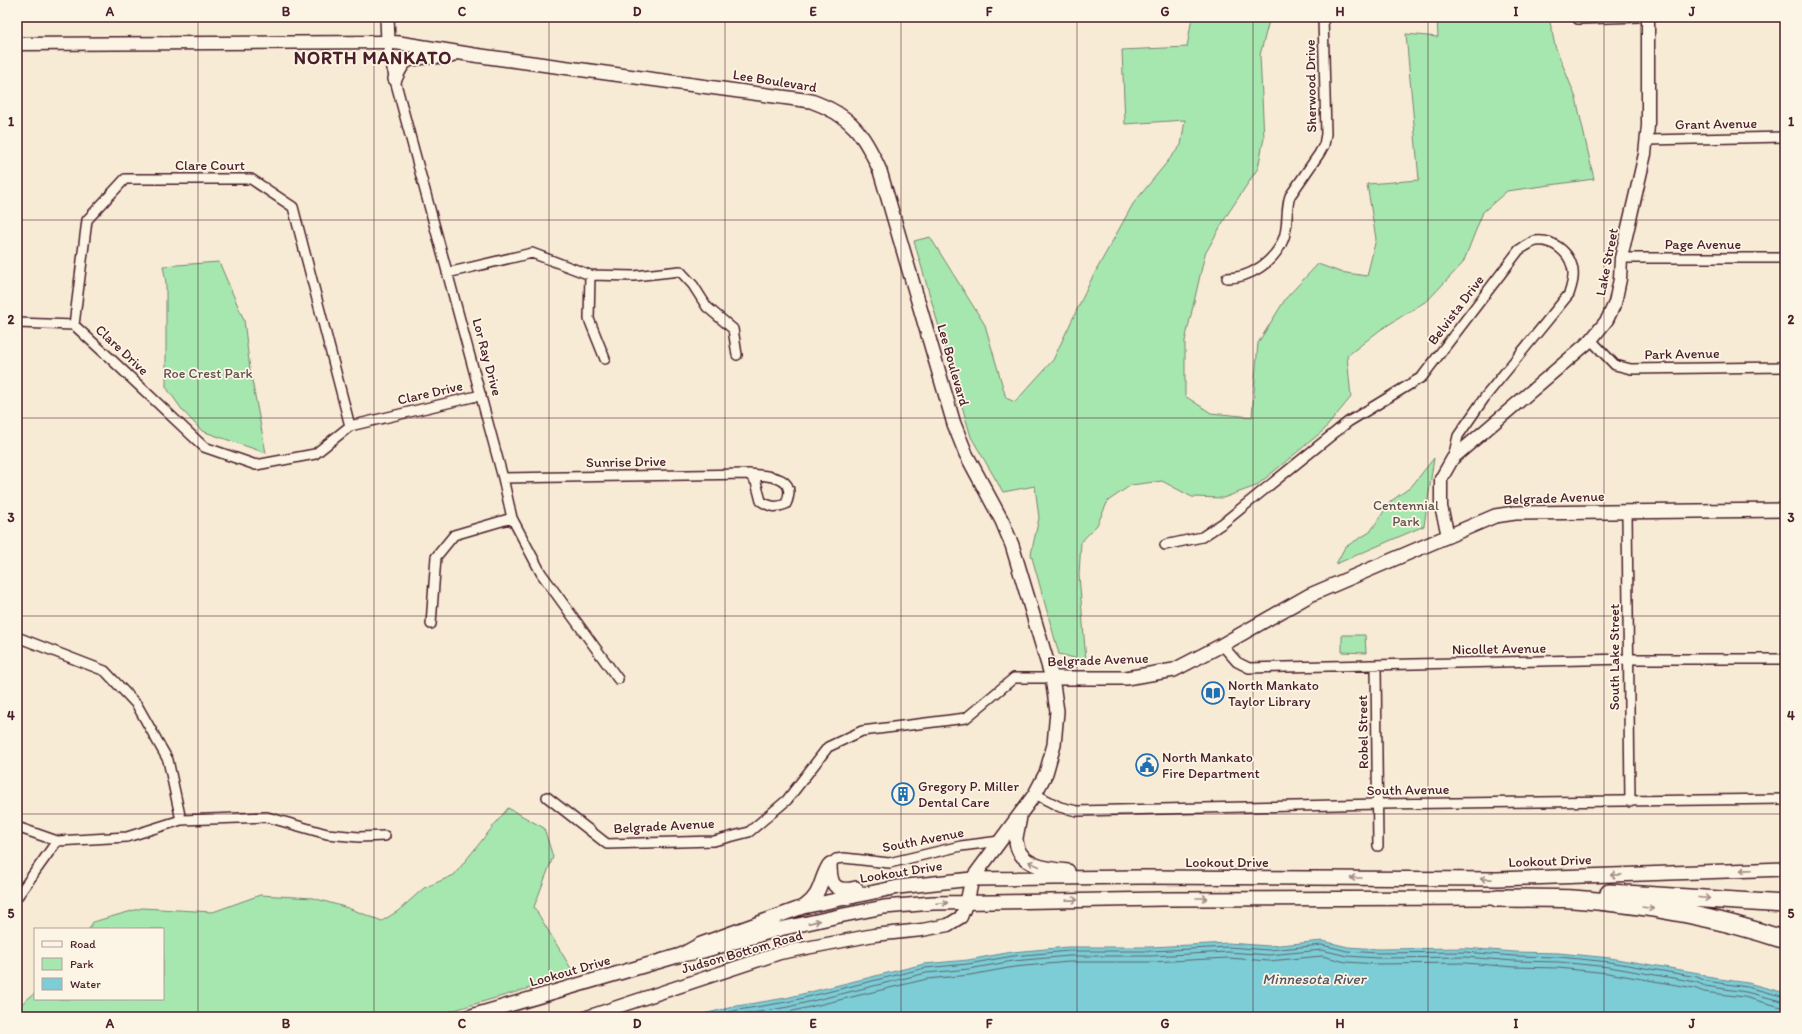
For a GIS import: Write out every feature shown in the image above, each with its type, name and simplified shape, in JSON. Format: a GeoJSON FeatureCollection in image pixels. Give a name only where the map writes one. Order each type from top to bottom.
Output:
{"type":"FeatureCollection","features":[{"type":"Feature","properties":{"kind":"highway"},"geometry":{"type":"LineString","coordinates":[[1497,898],[1570,891],[1651,894],[1785,904]]}},
{"type":"Feature","properties":{"kind":"highway"},"geometry":{"type":"LineString","coordinates":[[1497,898],[1573,899],[1648,908],[1722,921],[1785,940]]}},
{"type":"Feature","properties":{"kind":"main road","name":"Lor Ray Drive"},"geometry":{"type":"LineString","coordinates":[[388,17],[388,42]]}},
{"type":"Feature","properties":{"kind":"main road","name":"Lee Boulevard"},"geometry":{"type":"LineString","coordinates":[[388,42],[811,101],[829,108],[847,120],[861,134],[880,171],[954,424],[966,454],[1002,521],[1012,545],[1052,678],[1057,711],[1054,745],[1046,773],[1035,794],[972,879],[967,902]]}},
{"type":"Feature","properties":{"kind":"main road"},"geometry":{"type":"LineString","coordinates":[[395,79],[400,68],[406,61],[474,55]]}},
{"type":"Feature","properties":{"kind":"main road","name":"Belgrade Avenue"},"geometry":{"type":"LineString","coordinates":[[1052,678],[1126,678],[1174,670],[1222,646],[1310,595],[1495,516],[1515,513],[1785,510]]}},
{"type":"Feature","properties":{"kind":"main road"},"geometry":{"type":"LineString","coordinates":[[1020,815],[1016,839],[1018,850],[1024,859],[1034,865],[1052,869],[1141,877]]}},
{"type":"Feature","properties":{"kind":"main road"},"geometry":{"type":"LineString","coordinates":[[830,864],[830,877],[840,890],[896,881],[932,882]]}},
{"type":"Feature","properties":{"kind":"main road"},"geometry":{"type":"LineString","coordinates":[[804,907],[813,900],[818,892],[824,872],[830,864]]}},
{"type":"Feature","properties":{"kind":"main road","name":"Lookout Drive"},"geometry":{"type":"LineString","coordinates":[[681,955],[701,944],[804,907],[898,887],[932,882],[972,879],[1141,877],[1498,879],[1785,869]]}},
{"type":"Feature","properties":{"kind":"main road","name":"Lookout Drive"},"geometry":{"type":"LineString","coordinates":[[468,1017],[681,955],[703,951],[780,929],[884,908],[967,902],[1162,898],[1497,898]]}},
{"type":"Feature","properties":{"kind":"street","name":"Sherwood Drive"},"geometry":{"type":"LineString","coordinates":[[1227,278],[1238,278],[1252,272],[1259,268],[1278,249],[1284,239],[1287,205],[1290,196],[1324,145],[1326,134],[1323,17]]}},
{"type":"Feature","properties":{"kind":"street"},"geometry":{"type":"LineString","coordinates":[[1578,19],[1638,17]]}},
{"type":"Feature","properties":{"kind":"street","name":"Lake Street"},"geometry":{"type":"LineString","coordinates":[[1448,535],[1441,508],[1441,479],[1453,458],[1591,340],[1607,320],[1614,303],[1620,279],[1621,258],[1647,140],[1648,17]]}},
{"type":"Feature","properties":{"kind":"street","name":"Lee Boulevard"},"geometry":{"type":"LineString","coordinates":[[17,44],[388,42]]}},
{"type":"Feature","properties":{"kind":"street","name":"Lor Ray Drive"},"geometry":{"type":"LineString","coordinates":[[388,42],[389,58],[481,395],[512,518],[541,573],[618,679]]}},
{"type":"Feature","properties":{"kind":"street","name":"Grant Avenue"},"geometry":{"type":"LineString","coordinates":[[1647,140],[1785,137]]}},
{"type":"Feature","properties":{"kind":"street","name":"Clare Court"},"geometry":{"type":"LineString","coordinates":[[74,325],[87,220],[125,179],[251,179],[293,207],[350,426]]}},
{"type":"Feature","properties":{"kind":"street","name":"Belvista Drive"},"geometry":{"type":"LineString","coordinates":[[1165,545],[1202,536],[1223,523],[1348,422],[1422,377],[1519,250],[1536,241],[1551,242],[1563,250],[1572,266],[1573,282],[1569,294],[1485,397],[1458,436],[1453,458]]}},
{"type":"Feature","properties":{"kind":"street"},"geometry":{"type":"LineString","coordinates":[[447,273],[532,254],[590,274],[634,276],[680,271],[693,285],[707,307],[733,329],[737,355]]}},
{"type":"Feature","properties":{"kind":"street","name":"Page Avenue"},"geometry":{"type":"LineString","coordinates":[[1621,258],[1785,258]]}},
{"type":"Feature","properties":{"kind":"street"},"geometry":{"type":"LineString","coordinates":[[590,274],[589,319],[605,359]]}},
{"type":"Feature","properties":{"kind":"street","name":"Clare Drive"},"geometry":{"type":"LineString","coordinates":[[17,323],[74,325],[204,447],[256,465],[314,454],[350,426],[481,395]]}},
{"type":"Feature","properties":{"kind":"street","name":"Park Avenue"},"geometry":{"type":"LineString","coordinates":[[1591,340],[1614,365],[1631,369],[1785,367]]}},
{"type":"Feature","properties":{"kind":"street","name":"Sunrise Drive"},"geometry":{"type":"LineString","coordinates":[[503,478],[749,474],[763,475],[784,481],[789,487],[789,496],[786,504],[777,507],[768,506],[761,501],[756,482],[749,474]]}},
{"type":"Feature","properties":{"kind":"street","name":"South Lake Street"},"geometry":{"type":"LineString","coordinates":[[1627,512],[1630,802]]}},
{"type":"Feature","properties":{"kind":"street"},"geometry":{"type":"LineString","coordinates":[[431,624],[436,557],[454,535],[512,518]]}},
{"type":"Feature","properties":{"kind":"street"},"geometry":{"type":"LineString","coordinates":[[17,637],[104,670],[137,705],[168,760],[181,820]]}},
{"type":"Feature","properties":{"kind":"street","name":"Nicollet Avenue"},"geometry":{"type":"LineString","coordinates":[[1222,646],[1237,662],[1249,668],[1628,659],[1785,659]]}},
{"type":"Feature","properties":{"kind":"street","name":"Robel Street"},"geometry":{"type":"LineString","coordinates":[[1376,666],[1378,846]]}},
{"type":"Feature","properties":{"kind":"street","name":"Belgrade Avenue"},"geometry":{"type":"LineString","coordinates":[[547,797],[607,844],[714,841],[749,832],[787,800],[828,747],[862,731],[966,718],[1014,678],[1052,678]]}},
{"type":"Feature","properties":{"kind":"street","name":"South Avenue"},"geometry":{"type":"LineString","coordinates":[[1035,794],[1060,807],[1077,811],[1378,804],[1785,799]]}},
{"type":"Feature","properties":{"kind":"street"},"geometry":{"type":"LineString","coordinates":[[17,827],[57,841],[127,836],[181,820],[267,817],[327,834],[359,838],[385,836]]}},
{"type":"Feature","properties":{"kind":"street","name":"South Avenue"},"geometry":{"type":"LineString","coordinates":[[830,864],[836,859],[844,858],[889,863],[961,846],[1000,840]]}},
{"type":"Feature","properties":{"kind":"street"},"geometry":{"type":"LineString","coordinates":[[17,897],[57,841]]}},
{"type":"Feature","properties":{"kind":"street","name":"Judson Bottom Road"},"geometry":{"type":"LineString","coordinates":[[587,1017],[780,954],[874,935],[922,930],[948,925],[960,916],[967,902]]}},
{"type":"Feature","properties":{"kind":"green space"},"geometry":{"type":"Polygon","coordinates":[[[1192,17],[1270,17],[1260,55],[1264,138],[1258,168],[1227,215],[1205,254],[1185,341],[1185,396],[1211,413],[1252,417],[1258,343],[1286,298],[1318,264],[1340,272],[1367,276],[1376,239],[1367,184],[1419,180],[1406,34],[1438,37],[1437,17],[1549,17],[1555,46],[1576,98],[1594,179],[1507,191],[1483,212],[1463,263],[1428,300],[1380,330],[1347,356],[1351,397],[1324,430],[1256,486],[1223,498],[1192,497],[1162,481],[1131,485],[1108,501],[1097,525],[1081,542],[1079,575],[1086,661],[1059,654],[1031,554],[1039,518],[1035,486],[1003,492],[971,437],[914,241],[930,237],[985,325],[1006,398],[1015,402],[1053,360],[1092,278],[1133,204],[1181,145],[1185,120],[1125,124],[1122,50],[1187,47],[1192,17]]]}},
{"type":"Feature","properties":{"kind":"green space","name":"Roe Crest Park"},"geometry":{"type":"Polygon","coordinates":[[[219,262],[244,320],[250,370],[266,453],[202,431],[183,411],[166,387],[166,283],[163,266],[219,262]]]}},
{"type":"Feature","properties":{"kind":"green space","name":"Centennial Park"},"geometry":{"type":"Polygon","coordinates":[[[1434,458],[1424,526],[1336,564],[1345,547],[1370,532],[1391,501],[1411,487],[1434,458]]]}},
{"type":"Feature","properties":{"kind":"green space"},"geometry":{"type":"Polygon","coordinates":[[[1342,635],[1365,635],[1366,653],[1342,652],[1342,635]]]}},
{"type":"Feature","properties":{"kind":"green space"},"geometry":{"type":"Polygon","coordinates":[[[508,808],[544,828],[553,857],[534,907],[575,975],[430,1017],[19,1017],[20,1005],[34,994],[34,1000],[164,1000],[164,928],[90,928],[93,922],[142,908],[213,912],[260,895],[313,898],[348,908],[382,921],[398,911],[424,888],[454,875],[508,808]]]}},
{"type":"Feature","properties":{"kind":"water","name":"Minnesota River"},"geometry":{"type":"Polygon","coordinates":[[[1323,941],[1348,947],[1378,949],[1465,948],[1515,952],[1559,953],[1610,958],[1699,973],[1706,977],[1748,983],[1785,993],[1785,1017],[691,1017],[737,1006],[786,998],[924,964],[968,960],[1012,952],[1068,947],[1151,947],[1228,943],[1269,946],[1323,941]]]}},
{"type":"Feature","properties":{"kind":"place","name":"North Mankato Taylor Library"},"geometry":{"type":"Point","coordinates":[1213,693]}},
{"type":"Feature","properties":{"kind":"place","name":"North Mankato Fire Department"},"geometry":{"type":"Point","coordinates":[1147,765]}},
{"type":"Feature","properties":{"kind":"place","name":"Gregory P. Miller Dental Care"},"geometry":{"type":"Point","coordinates":[903,794]}},
{"type":"Feature","properties":{"kind":"district","name":"NORTH MANKATO"},"geometry":{"type":"Point","coordinates":[373,58]}}]}
